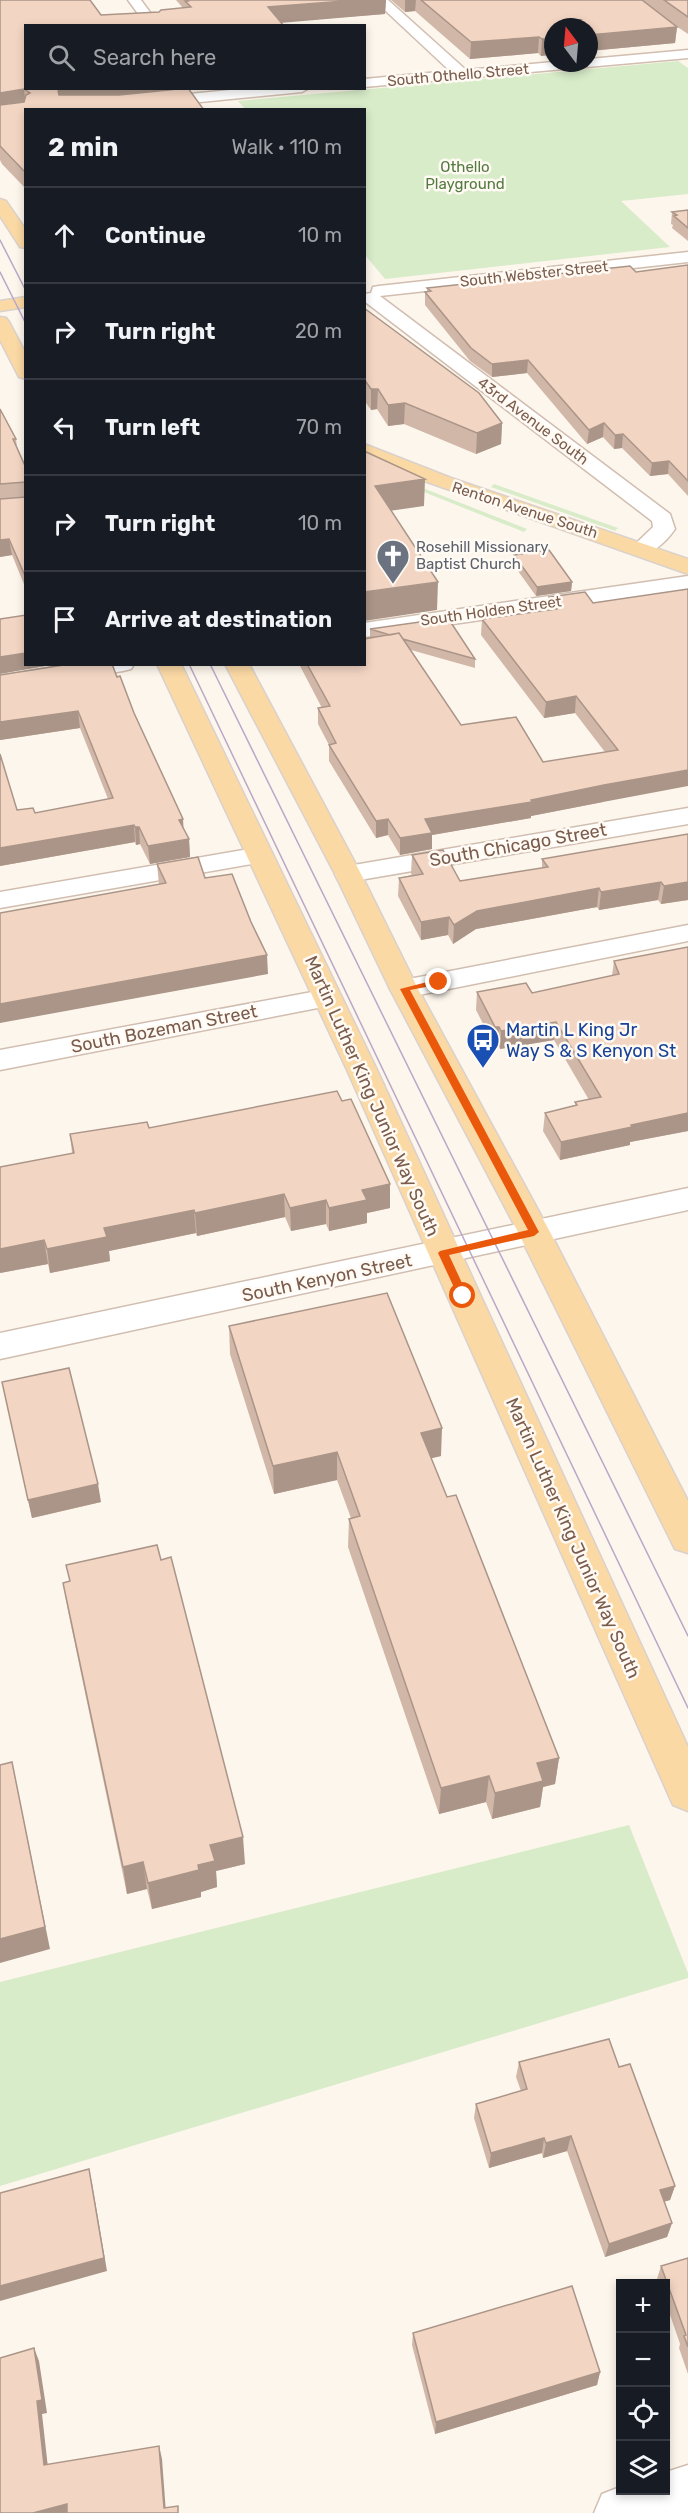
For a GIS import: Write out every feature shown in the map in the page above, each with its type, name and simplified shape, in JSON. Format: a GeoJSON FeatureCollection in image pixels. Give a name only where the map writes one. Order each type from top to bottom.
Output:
{"type":"FeatureCollection","features":[{"type":"Feature","properties":{"kind":"main road"},"geometry":{"type":"LineString","coordinates":[[0,204],[24,240]]}},
{"type":"Feature","properties":{"kind":"main road"},"geometry":{"type":"LineString","coordinates":[[0,308],[24,302]]}},
{"type":"Feature","properties":{"kind":"main road"},"geometry":{"type":"LineString","coordinates":[[0,308],[24,312]]}},
{"type":"Feature","properties":{"kind":"main road"},"geometry":{"type":"LineString","coordinates":[[0,322],[24,369]]}},
{"type":"Feature","properties":{"kind":"main road","name":"Renton Avenue South"},"geometry":{"type":"LineString","coordinates":[[366,451],[460,489],[641,549],[688,567]]}},
{"type":"Feature","properties":{"kind":"main road","name":"Martin Luther King Junior Way South"},"geometry":{"type":"LineString","coordinates":[[170,666],[328,998],[688,1792]]}},
{"type":"Feature","properties":{"kind":"main road"},"geometry":{"type":"LineString","coordinates":[[238,666],[348,874],[404,989],[534,1232],[688,1538]]}},
{"type":"Feature","properties":{"kind":"street"},"geometry":{"type":"LineString","coordinates":[[134,0],[152,24]]}},
{"type":"Feature","properties":{"kind":"street"},"geometry":{"type":"LineString","coordinates":[[380,0],[462,74]]}},
{"type":"Feature","properties":{"kind":"street","name":"South Othello Street"},"geometry":{"type":"LineString","coordinates":[[598,62],[688,54]]}},
{"type":"Feature","properties":{"kind":"street","name":"South Othello Street"},"geometry":{"type":"LineString","coordinates":[[366,83],[544,67]]}},
{"type":"Feature","properties":{"kind":"street"},"geometry":{"type":"LineString","coordinates":[[84,108],[207,93],[264,90]]}},
{"type":"Feature","properties":{"kind":"street"},"geometry":{"type":"LineString","coordinates":[[207,93],[218,108]]}},
{"type":"Feature","properties":{"kind":"street","name":"South Webster Street"},"geometry":{"type":"LineString","coordinates":[[370,294],[688,257]]}},
{"type":"Feature","properties":{"kind":"street","name":"43rd Avenue South"},"geometry":{"type":"LineString","coordinates":[[370,294],[662,519],[664,529],[641,549]]}},
{"type":"Feature","properties":{"kind":"street","name":"South Holden Street"},"geometry":{"type":"LineString","coordinates":[[366,630],[688,583]]}},
{"type":"Feature","properties":{"kind":"street"},"geometry":{"type":"LineString","coordinates":[[0,683],[110,666]]}},
{"type":"Feature","properties":{"kind":"street","name":"South Chicago Street"},"geometry":{"type":"LineString","coordinates":[[348,874],[688,816]]}},
{"type":"Feature","properties":{"kind":"street"},"geometry":{"type":"LineString","coordinates":[[0,900],[260,855]]}},
{"type":"Feature","properties":{"kind":"street"},"geometry":{"type":"LineString","coordinates":[[404,989],[688,933]]}},
{"type":"Feature","properties":{"kind":"street","name":"South Bozeman Street"},"geometry":{"type":"LineString","coordinates":[[0,1060],[328,998]]}},
{"type":"Feature","properties":{"kind":"street","name":"South Kenyon Street"},"geometry":{"type":"LineString","coordinates":[[0,1346],[688,1199]]}},
{"type":"Feature","properties":{"kind":"street"},"geometry":{"type":"LineString","coordinates":[[621,2513],[688,2491]]}},
{"type":"Feature","properties":{"kind":"green space","name":"Othello Playground"},"geometry":{"type":"Polygon","coordinates":[[[678,61],[688,68],[688,194],[621,201],[670,247],[385,279],[366,256],[366,108],[244,108],[238,101],[557,72],[598,72],[598,68],[678,61]]]}},
{"type":"Feature","properties":{"kind":"green space"},"geometry":{"type":"Polygon","coordinates":[[[394,480],[405,481],[527,529],[524,532],[394,480]]]}},
{"type":"Feature","properties":{"kind":"green space"},"geometry":{"type":"Polygon","coordinates":[[[494,484],[618,528],[615,531],[491,487],[494,484]]]}},
{"type":"Feature","properties":{"kind":"green space"},"geometry":{"type":"Polygon","coordinates":[[[629,1825],[688,1978],[0,2186],[0,1982],[629,1825]]]}},
{"type":"Feature","properties":{"kind":"building"},"geometry":{"type":"Polygon","coordinates":[[[0,0],[90,0],[101,15],[159,12],[191,7],[185,1],[187,0],[358,0],[268,7],[282,24],[24,24],[24,89],[0,93],[0,0]]]}},
{"type":"Feature","properties":{"kind":"building"},"geometry":{"type":"Polygon","coordinates":[[[421,0],[642,0],[677,27],[598,34],[598,18],[544,18],[544,39],[539,37],[471,42],[421,0]]]}},
{"type":"Feature","properties":{"kind":"building"},"geometry":{"type":"Polygon","coordinates":[[[664,0],[688,0],[688,17],[664,0]]]}},
{"type":"Feature","properties":{"kind":"building"},"geometry":{"type":"Polygon","coordinates":[[[26,90],[59,90],[59,95],[119,95],[189,90],[203,108],[24,108],[24,171],[0,146],[0,105],[24,102],[26,95],[30,93],[26,90]]]}},
{"type":"Feature","properties":{"kind":"building"},"geometry":{"type":"Polygon","coordinates":[[[688,210],[688,228],[672,212],[688,210]]]}},
{"type":"Feature","properties":{"kind":"building"},"geometry":{"type":"Polygon","coordinates":[[[688,265],[688,481],[669,461],[652,463],[623,434],[615,435],[604,423],[589,430],[528,360],[492,364],[471,348],[425,292],[431,291],[427,288],[630,266],[636,272],[688,265]]]}},
{"type":"Feature","properties":{"kind":"building"},"geometry":{"type":"Polygon","coordinates":[[[366,309],[479,393],[502,423],[477,433],[405,403],[388,405],[378,389],[371,389],[366,382],[366,309]]]}},
{"type":"Feature","properties":{"kind":"building"},"geometry":{"type":"Polygon","coordinates":[[[0,409],[16,439],[13,439],[24,464],[24,482],[0,484],[0,409]]]}},
{"type":"Feature","properties":{"kind":"building"},"geometry":{"type":"Polygon","coordinates":[[[366,452],[425,479],[375,486],[438,582],[366,592],[366,452]]]}},
{"type":"Feature","properties":{"kind":"building"},"geometry":{"type":"Polygon","coordinates":[[[24,497],[24,573],[9,539],[0,540],[0,499],[24,497]]]}},
{"type":"Feature","properties":{"kind":"building"},"geometry":{"type":"Polygon","coordinates":[[[549,550],[572,582],[537,587],[514,555],[549,550]]]}},
{"type":"Feature","properties":{"kind":"building"},"geometry":{"type":"Polygon","coordinates":[[[688,589],[688,770],[531,800],[532,802],[425,819],[432,833],[400,838],[388,819],[376,821],[329,745],[336,743],[318,708],[330,706],[308,666],[366,666],[366,639],[399,633],[461,725],[516,717],[543,762],[618,750],[576,696],[546,702],[482,619],[557,609],[549,597],[585,592],[593,603],[688,589]]]}},
{"type":"Feature","properties":{"kind":"building"},"geometry":{"type":"Polygon","coordinates":[[[24,615],[24,653],[0,657],[0,619],[24,615]]]}},
{"type":"Feature","properties":{"kind":"building"},"geometry":{"type":"Polygon","coordinates":[[[448,618],[475,659],[403,639],[399,633],[390,635],[370,629],[448,618]]]}},
{"type":"Feature","properties":{"kind":"building"},"geometry":{"type":"Polygon","coordinates":[[[57,666],[113,666],[117,677],[120,676],[134,713],[183,819],[179,820],[189,839],[148,846],[139,827],[134,825],[0,848],[0,754],[17,810],[33,808],[35,813],[113,798],[78,711],[0,722],[0,675],[57,666]]]}},
{"type":"Feature","properties":{"kind":"building"},"geometry":{"type":"Polygon","coordinates":[[[688,834],[688,882],[664,886],[661,882],[601,892],[599,888],[477,911],[454,925],[449,917],[421,922],[399,878],[423,874],[412,855],[443,850],[460,881],[548,867],[542,859],[688,834]]]}},
{"type":"Feature","properties":{"kind":"building"},"geometry":{"type":"Polygon","coordinates":[[[198,857],[205,878],[232,874],[267,955],[0,1004],[0,913],[166,883],[157,864],[198,857]]]}},
{"type":"Feature","properties":{"kind":"building"},"geometry":{"type":"Polygon","coordinates":[[[688,947],[688,1113],[561,1142],[545,1113],[577,1105],[575,1102],[601,1097],[556,1022],[501,1031],[499,1027],[495,1027],[477,992],[526,983],[532,993],[619,974],[614,961],[688,947]]]}},
{"type":"Feature","properties":{"kind":"building"},"geometry":{"type":"Polygon","coordinates":[[[337,1091],[342,1101],[351,1099],[390,1184],[362,1190],[367,1200],[329,1208],[326,1200],[290,1208],[284,1194],[195,1213],[194,1210],[104,1228],[107,1237],[47,1249],[44,1240],[0,1249],[0,1167],[74,1153],[70,1134],[147,1122],[149,1128],[337,1091]]]}},
{"type":"Feature","properties":{"kind":"building"},"geometry":{"type":"Polygon","coordinates":[[[387,1293],[442,1428],[421,1433],[447,1497],[456,1495],[559,1758],[537,1763],[543,1781],[495,1793],[489,1776],[441,1788],[349,1519],[360,1516],[337,1452],[273,1466],[229,1326],[387,1293]]]}},
{"type":"Feature","properties":{"kind":"building"},"geometry":{"type":"Polygon","coordinates":[[[69,1368],[98,1484],[28,1500],[2,1382],[69,1368]]]}},
{"type":"Feature","properties":{"kind":"building"},"geometry":{"type":"Polygon","coordinates":[[[157,1545],[161,1560],[171,1557],[243,1837],[210,1845],[215,1861],[198,1865],[199,1870],[148,1883],[143,1862],[123,1867],[63,1583],[70,1581],[66,1565],[157,1545]]]}},
{"type":"Feature","properties":{"kind":"building"},"geometry":{"type":"Polygon","coordinates":[[[12,1762],[45,1927],[0,1939],[0,1765],[12,1762]]]}},
{"type":"Feature","properties":{"kind":"building"},"geometry":{"type":"Polygon","coordinates":[[[609,2039],[619,2067],[630,2064],[675,2186],[660,2190],[672,2223],[609,2244],[571,2136],[546,2143],[544,2138],[491,2153],[476,2104],[527,2089],[519,2062],[609,2039]]]}},
{"type":"Feature","properties":{"kind":"building"},"geometry":{"type":"Polygon","coordinates":[[[89,2169],[104,2258],[0,2286],[0,2193],[89,2169]]]}},
{"type":"Feature","properties":{"kind":"building"},"geometry":{"type":"Polygon","coordinates":[[[688,2258],[688,2347],[670,2291],[670,2279],[666,2279],[661,2266],[688,2258]]]}},
{"type":"Feature","properties":{"kind":"building"},"geometry":{"type":"Polygon","coordinates":[[[572,2286],[600,2372],[436,2422],[413,2333],[572,2286]]]}},
{"type":"Feature","properties":{"kind":"building"},"geometry":{"type":"Polygon","coordinates":[[[34,2348],[42,2400],[37,2401],[44,2465],[159,2446],[164,2508],[178,2506],[178,2513],[67,2513],[67,2504],[33,2513],[0,2513],[0,2358],[34,2348]]]}},
{"type":"Feature","properties":{"kind":"tram line"},"geometry":{"type":"LineString","coordinates":[[0,240],[24,287]]}},
{"type":"Feature","properties":{"kind":"tram line"},"geometry":{"type":"LineString","coordinates":[[0,272],[24,320]]}},
{"type":"Feature","properties":{"kind":"tram line"},"geometry":{"type":"LineString","coordinates":[[190,666],[688,1708]]}},
{"type":"Feature","properties":{"kind":"tram line"},"geometry":{"type":"LineString","coordinates":[[211,666],[688,1636]]}},
{"type":"Feature","properties":{"kind":"place","name":"Rosehill Missionary Baptist Church"},"geometry":{"type":"Point","coordinates":[393,585]}},
{"type":"Feature","properties":{"kind":"place","name":"Martin L King Jr Way S & S Kenyon St"},"geometry":{"type":"Point","coordinates":[483,1069]}},
{"type":"Feature","properties":{"kind":"route"},"geometry":{"type":"LineString","coordinates":[[439,982],[404,989],[534,1232],[443,1253],[463,1296]]}}]}
